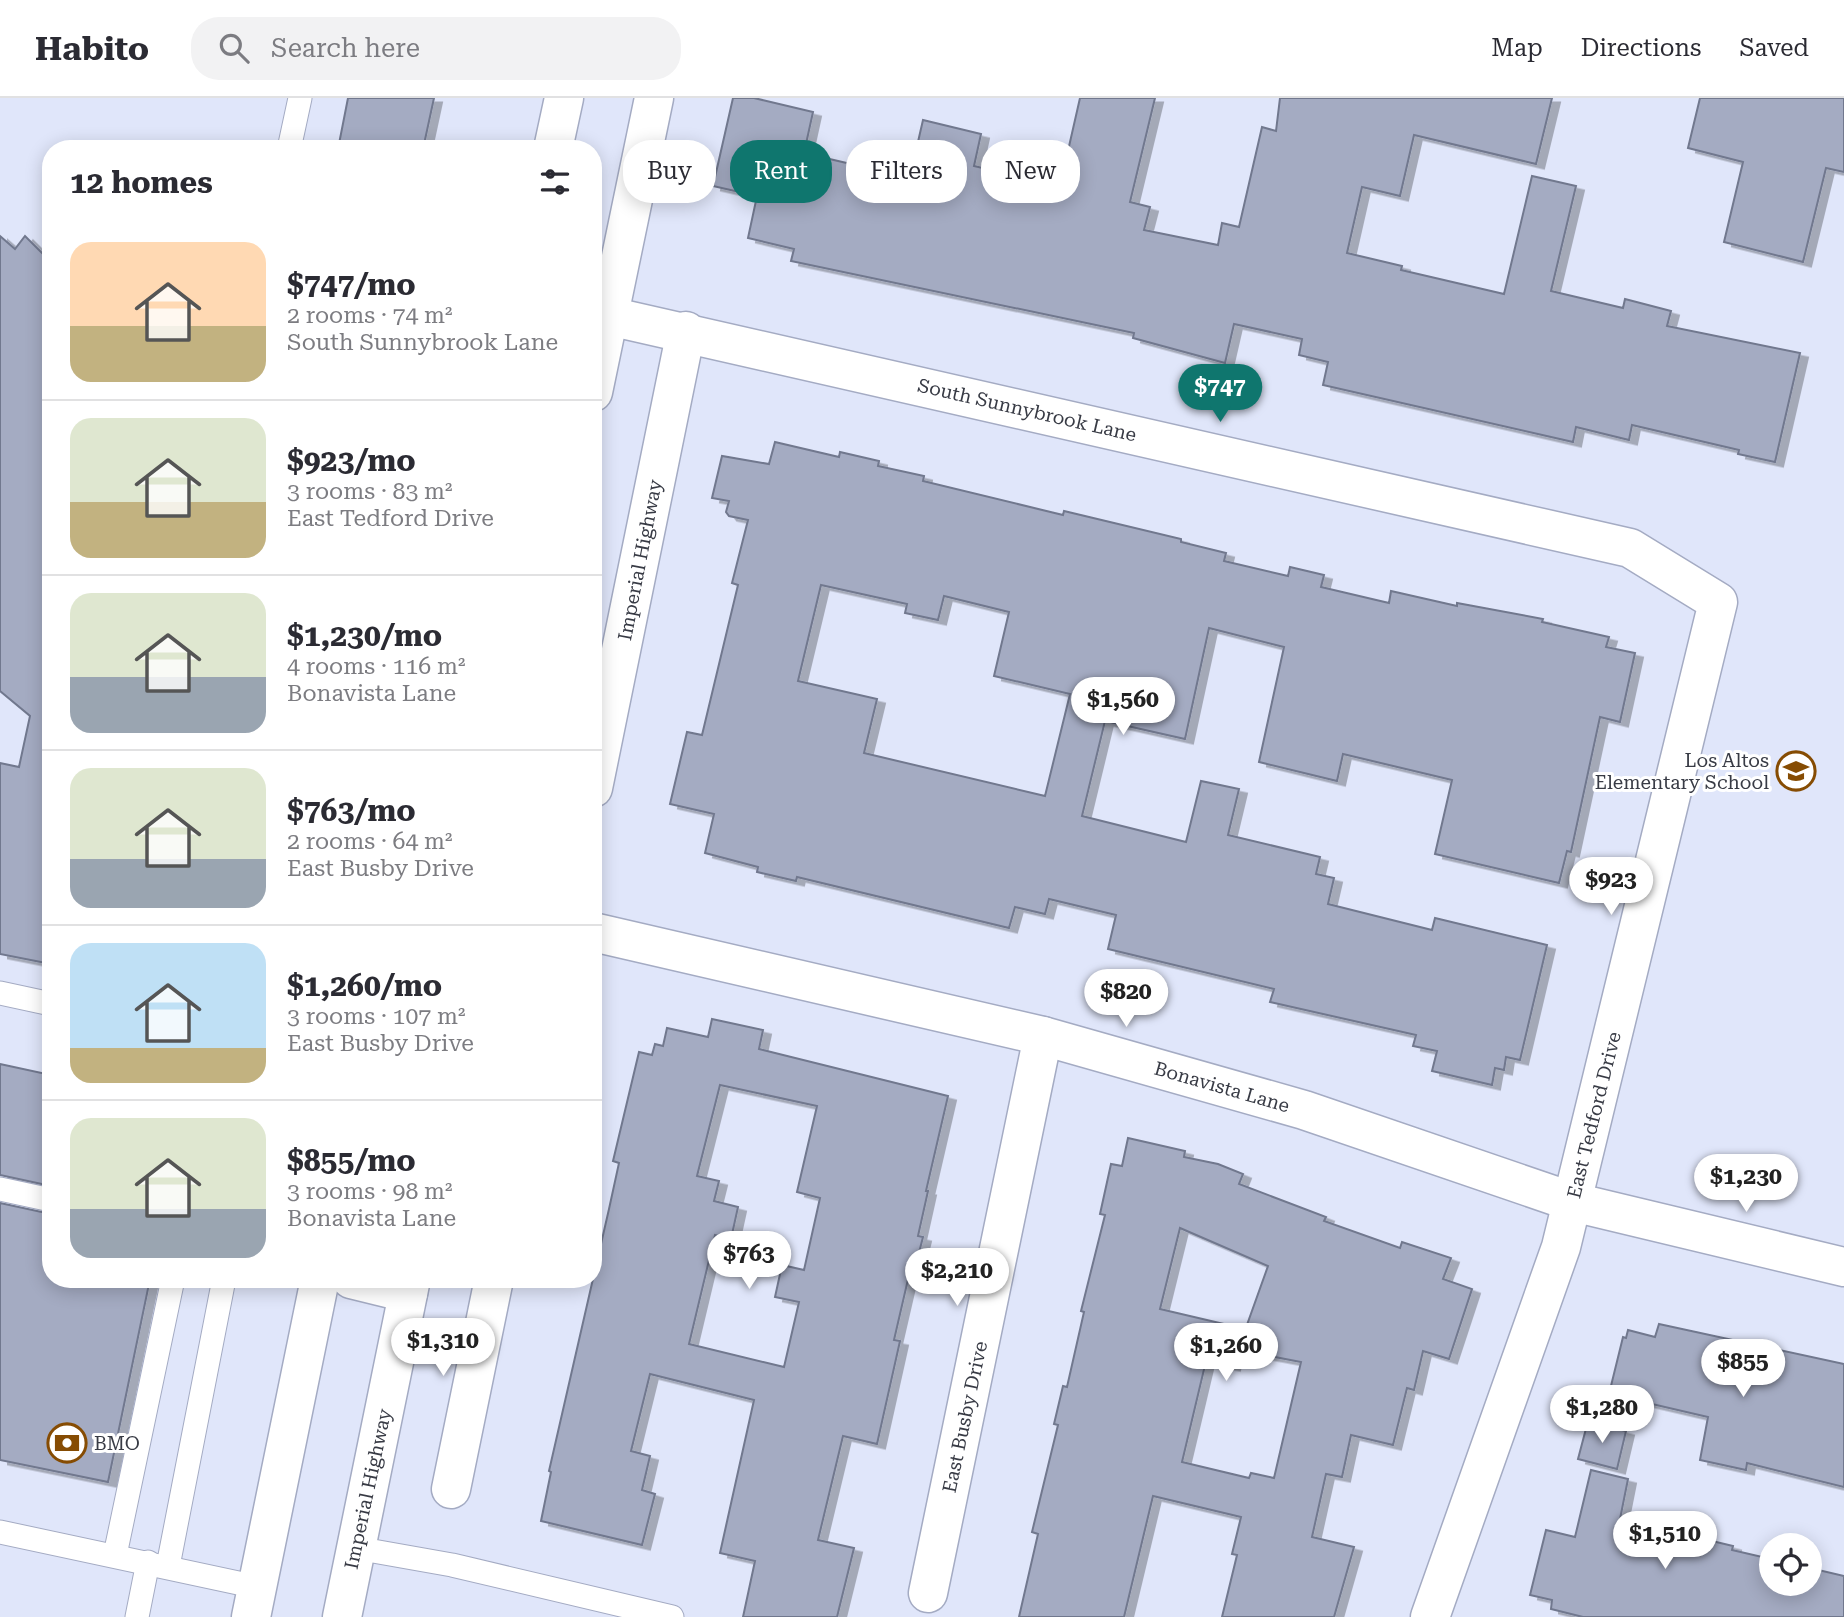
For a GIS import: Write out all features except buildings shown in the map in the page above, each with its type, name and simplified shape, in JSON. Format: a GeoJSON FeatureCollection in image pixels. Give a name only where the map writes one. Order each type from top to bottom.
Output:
{"type":"FeatureCollection","features":[{"type":"Feature","properties":{"kind":"street"},"geometry":{"type":"LineString","coordinates":[[556,140],[564,98]]}},
{"type":"Feature","properties":{"kind":"street"},"geometry":{"type":"LineString","coordinates":[[602,349],[653,98]]}},
{"type":"Feature","properties":{"kind":"street","name":"South Sunnybrook Lane"},"geometry":{"type":"LineString","coordinates":[[609,316],[686,331],[1630,548],[1718,602]]}},
{"type":"Feature","properties":{"kind":"street","name":"Imperial Highway"},"geometry":{"type":"LineString","coordinates":[[602,744],[686,331]]}},
{"type":"Feature","properties":{"kind":"street","name":"East Tedford Drive"},"geometry":{"type":"LineString","coordinates":[[1430,1617],[1561,1247],[1718,602]]}},
{"type":"Feature","properties":{"kind":"street","name":"Bonavista Lane"},"geometry":{"type":"LineString","coordinates":[[602,934],[1043,1036],[1304,1110],[1573,1202],[1844,1267]]}},
{"type":"Feature","properties":{"kind":"street","name":"East Busby Drive"},"geometry":{"type":"LineString","coordinates":[[928,1593],[1043,1036]]}},
{"type":"Feature","properties":{"kind":"street"},"geometry":{"type":"LineString","coordinates":[[254,1602],[318,1288]]}},
{"type":"Feature","properties":{"kind":"street","name":"Imperial Highway"},"geometry":{"type":"LineString","coordinates":[[342,1617],[410,1288]]}},
{"type":"Feature","properties":{"kind":"street"},"geometry":{"type":"LineString","coordinates":[[452,1489],[492,1288]]}},
{"type":"Feature","properties":{"kind":"lane"},"geometry":{"type":"LineString","coordinates":[[291,140],[300,98]]}},
{"type":"Feature","properties":{"kind":"lane"},"geometry":{"type":"LineString","coordinates":[[0,993],[42,1002]]}},
{"type":"Feature","properties":{"kind":"lane"},"geometry":{"type":"LineString","coordinates":[[0,1189],[42,1198]]}},
{"type":"Feature","properties":{"kind":"lane"},"geometry":{"type":"LineString","coordinates":[[115,1555],[171,1288]]}},
{"type":"Feature","properties":{"kind":"lane"},"geometry":{"type":"LineString","coordinates":[[137,1617],[158,1564],[222,1288]]}},
{"type":"Feature","properties":{"kind":"lane"},"geometry":{"type":"LineString","coordinates":[[0,1532],[158,1564],[254,1602]]}},
{"type":"Feature","properties":{"kind":"lane"},"geometry":{"type":"LineString","coordinates":[[356,1548],[452,1565],[672,1617]]}},
{"type":"Feature","properties":{"kind":"place","name":"Los Altos Elementary School"},"geometry":{"type":"Point","coordinates":[1796,771]}},
{"type":"Feature","properties":{"kind":"place","name":"BMO"},"geometry":{"type":"Point","coordinates":[67,1443]}}]}
